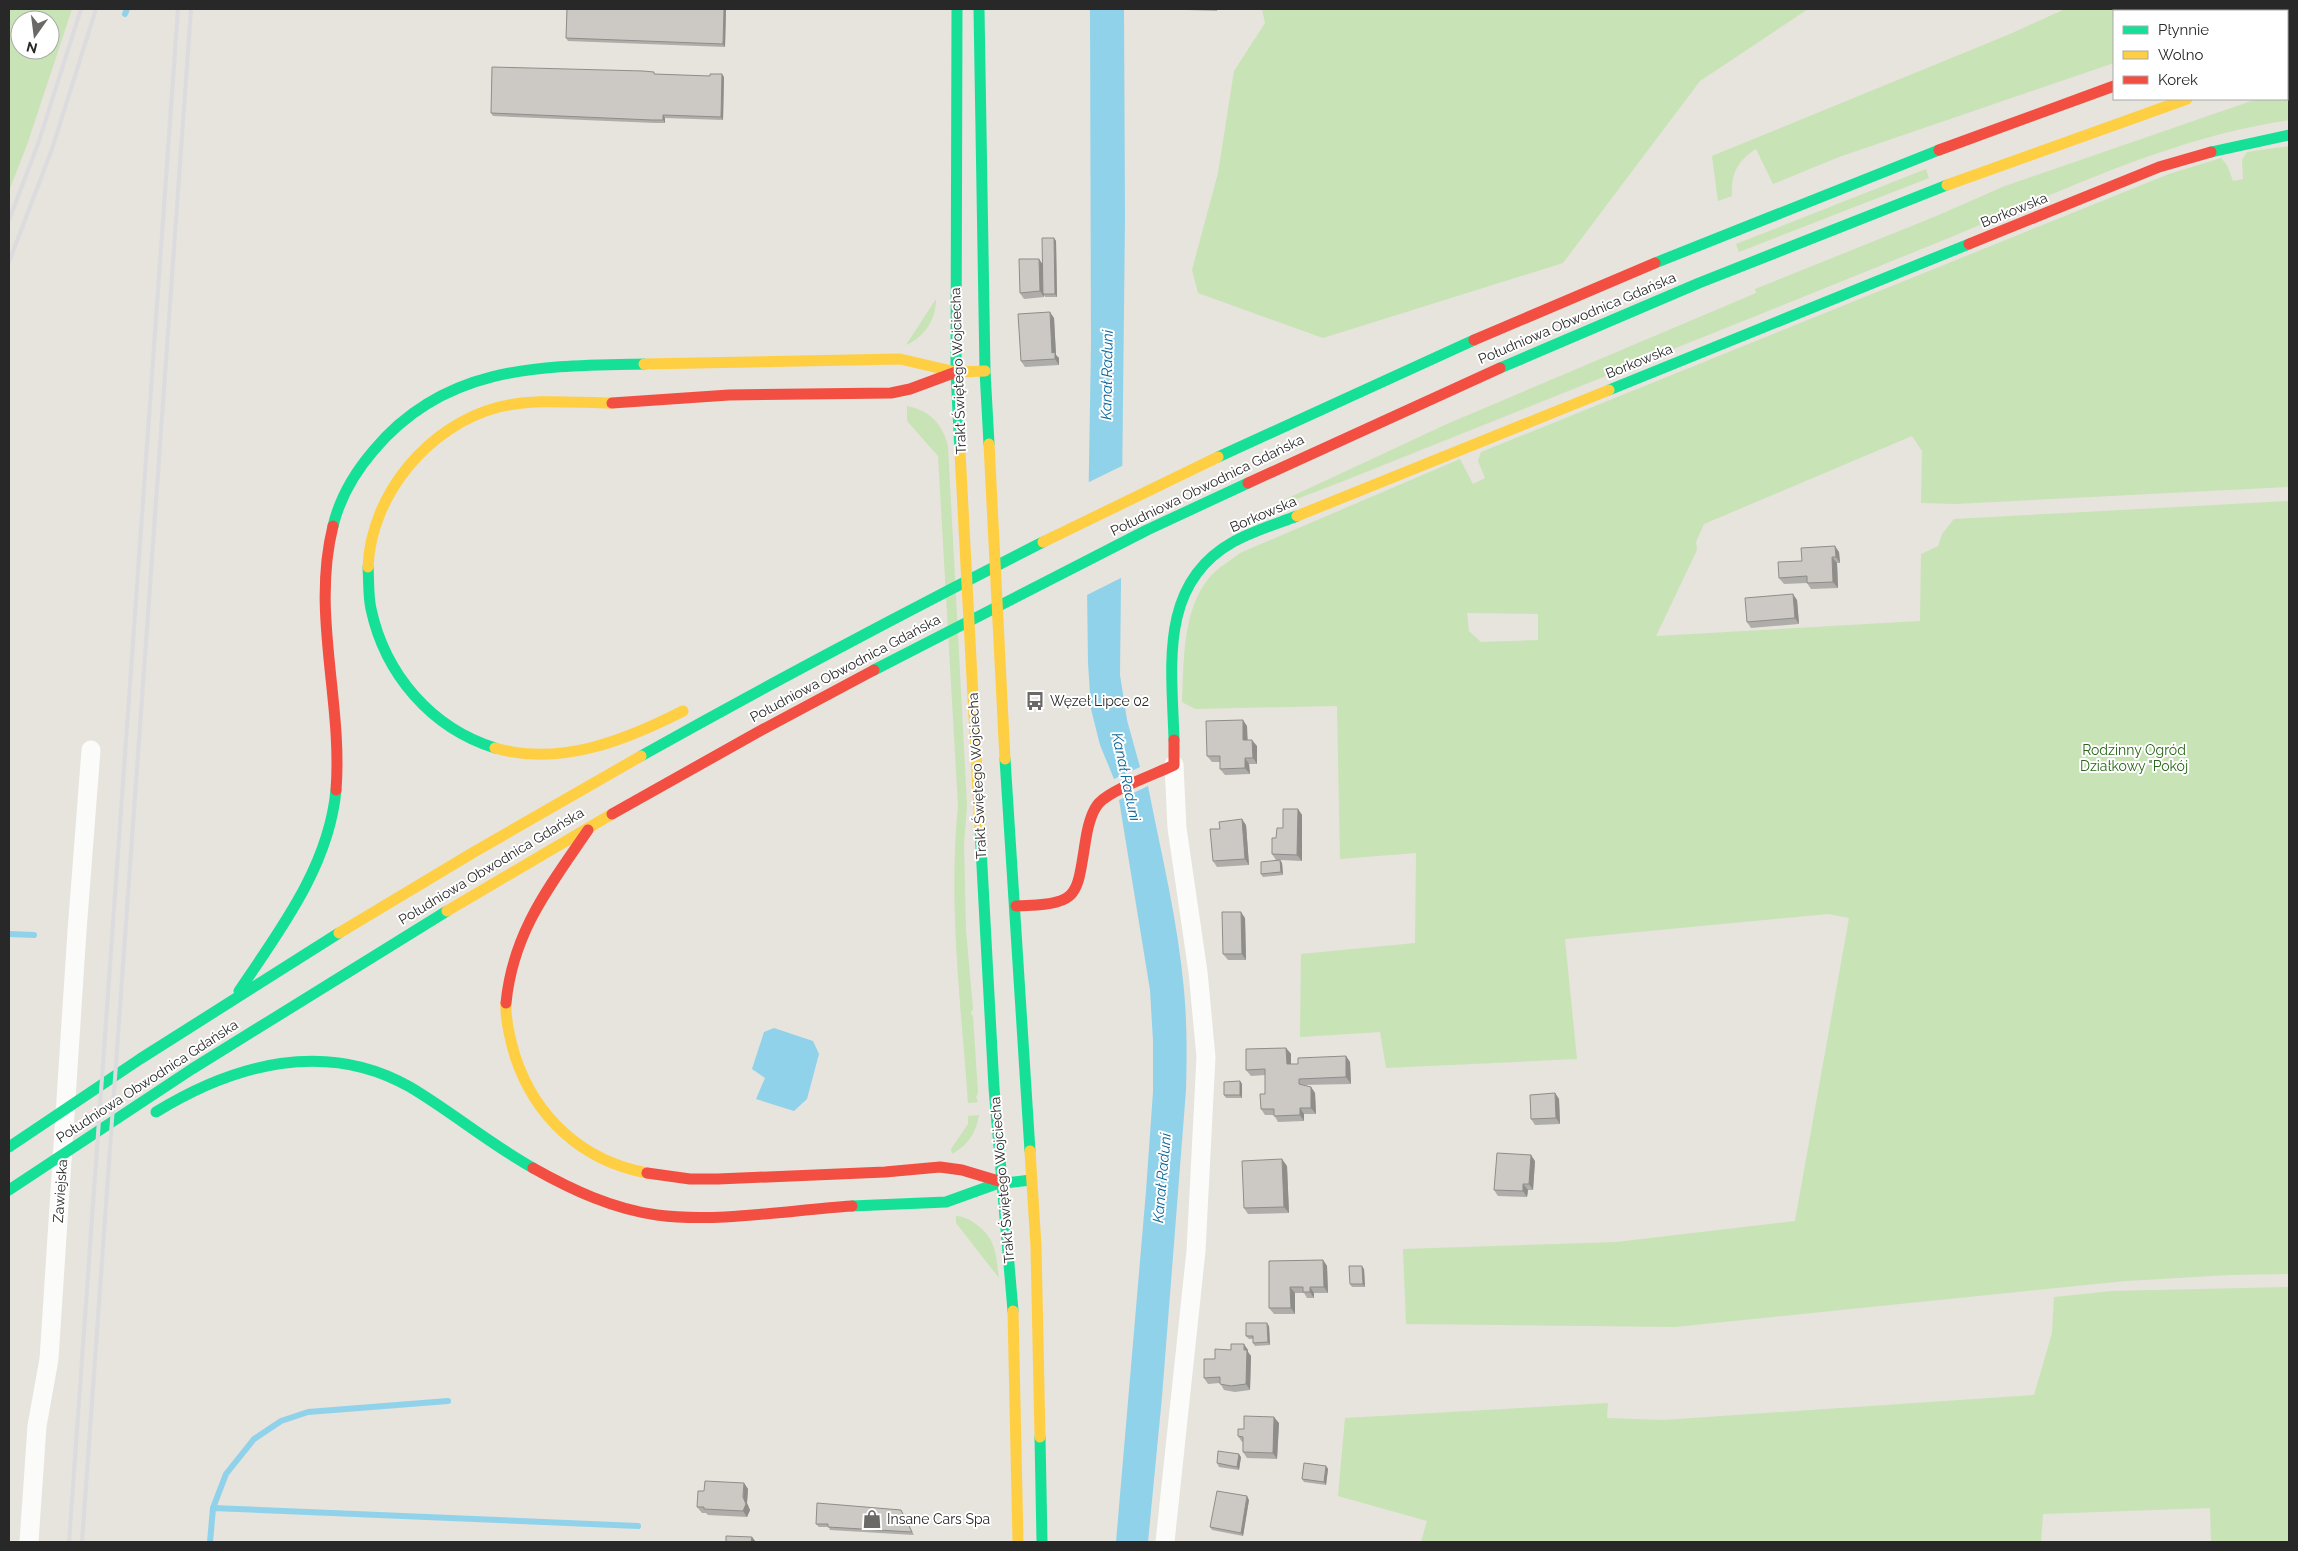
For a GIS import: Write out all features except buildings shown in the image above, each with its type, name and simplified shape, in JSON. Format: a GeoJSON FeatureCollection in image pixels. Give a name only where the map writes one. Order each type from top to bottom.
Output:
{"type":"FeatureCollection","features":[{"type":"Feature","properties":{"kind":"main road","name":"Trakt Świętego Wojciecha"},"geometry":{"type":"LineString","coordinates":[[958,9],[956,372],[994,1088],[1014,1326],[1018,1542]]}},
{"type":"Feature","properties":{"kind":"main road","name":"Trakt Świętego Wojciecha"},"geometry":{"type":"LineString","coordinates":[[979,9],[985,371],[1001,697],[1016,906],[1036,1246],[1042,1542]]}},
{"type":"Feature","properties":{"kind":"main road","name":"Południowa Obwodnica Gdańska"},"geometry":{"type":"LineString","coordinates":[[9,1147],[234,1000],[475,851],[763,687],[952,587],[1229,450],[1469,341],[1731,231],[1989,131],[2113,86]]}},
{"type":"Feature","properties":{"kind":"main road","name":"Południowa Obwodnica Gdańska"},"geometry":{"type":"LineString","coordinates":[[9,1190],[83,1140],[354,966],[592,824],[856,677],[1040,582],[1182,512],[1434,395],[1744,264],[2110,124],[2185,100]]}},
{"type":"Feature","properties":{"kind":"main road","name":"Borkowska"},"geometry":{"type":"LineString","coordinates":[[1174,765],[1172,643],[1177,614],[1186,590],[1198,570],[1233,542],[2159,167],[2230,146],[2289,135]]}},
{"type":"Feature","properties":{"kind":"main road"},"geometry":{"type":"LineString","coordinates":[[234,1000],[312,876],[327,837],[336,792],[337,760],[337,732],[325,602],[328,555],[338,508],[353,479],[370,453],[400,422],[446,392],[495,375],[551,366],[900,359],[956,372],[985,371]]}},
{"type":"Feature","properties":{"kind":"main road"},"geometry":{"type":"LineString","coordinates":[[690,707],[634,735],[589,749],[561,754],[505,751],[480,743],[454,731],[414,698],[399,679],[377,636],[371,614],[367,579],[372,535],[377,516],[387,494],[400,474],[420,452],[441,434],[463,420],[490,408],[511,403],[612,403],[748,395],[901,392],[956,372]]}},
{"type":"Feature","properties":{"kind":"main road"},"geometry":{"type":"LineString","coordinates":[[726,696],[763,687]]}},
{"type":"Feature","properties":{"kind":"main road"},"geometry":{"type":"LineString","coordinates":[[1016,906],[1050,905],[1069,898],[1078,886],[1088,823],[1092,812],[1099,803],[1110,795],[1174,765]]}},
{"type":"Feature","properties":{"kind":"main road"},"geometry":{"type":"LineString","coordinates":[[592,824],[528,920],[518,939],[508,976],[506,996],[508,1034],[516,1062],[528,1090],[548,1119],[581,1148],[611,1164],[641,1173],[700,1179],[886,1172],[947,1167],[1002,1182]]}},
{"type":"Feature","properties":{"kind":"main road"},"geometry":{"type":"LineString","coordinates":[[146,1118],[193,1091],[239,1072],[296,1060],[320,1059],[347,1062],[376,1070],[402,1082],[429,1097],[488,1140],[579,1192],[622,1207],[654,1215],[691,1217],[949,1201],[1002,1182],[1031,1180]]}},
{"type":"Feature","properties":{"kind":"main road"},"geometry":{"type":"LineString","coordinates":[[83,1140],[128,1124]]}},
{"type":"Feature","properties":{"kind":"street","name":"Zawiejska"},"geometry":{"type":"LineString","coordinates":[[29,1542],[37,1426],[49,1359],[76,931],[90,750]]}},
{"type":"Feature","properties":{"kind":"street"},"geometry":{"type":"LineString","coordinates":[[1165,1542],[1196,1250],[1206,1057],[1198,972],[1177,828],[1174,765]]}},
{"type":"Feature","properties":{"kind":"green space"},"geometry":{"type":"Polygon","coordinates":[[[9,9],[72,9],[60,45],[60,10],[10,10],[10,60],[55,60],[28,142],[9,191],[9,9]]]}},
{"type":"Feature","properties":{"kind":"green space"},"geometry":{"type":"Polygon","coordinates":[[[1262,9],[1808,9],[1700,81],[1563,263],[1323,338],[1198,293],[1192,270],[1218,173],[1234,71],[1265,23],[1262,9]]]}},
{"type":"Feature","properties":{"kind":"green space"},"geometry":{"type":"Polygon","coordinates":[[[2065,9],[2271,9],[2113,10],[2113,63],[1839,157],[1773,184],[1756,149],[1744,158],[1736,169],[1732,196],[1718,201],[1712,156],[2010,34],[2065,9]]]}},
{"type":"Feature","properties":{"kind":"green space"},"geometry":{"type":"Polygon","coordinates":[[[2288,88],[2289,120],[2241,129],[2194,141],[2103,173],[1778,307],[1341,482],[1254,514],[1447,424],[1756,293],[1755,289],[1934,217],[2005,186],[2254,100],[2288,100],[2288,88]]]}},
{"type":"Feature","properties":{"kind":"green space","name":"Rodzinny Ogród Działkowy \"Pokój"},"geometry":{"type":"Polygon","coordinates":[[[2289,146],[2289,487],[1954,504],[1921,503],[1922,451],[1912,436],[1704,524],[1696,542],[1697,550],[1656,636],[1920,621],[1921,554],[1938,546],[1942,534],[1954,519],[2289,501],[2289,1274],[2230,1275],[2125,1281],[1675,1327],[1406,1324],[1403,1249],[1616,1242],[1795,1221],[1849,918],[1828,914],[1565,939],[1577,1059],[1386,1068],[1380,1032],[1300,1037],[1301,954],[1415,943],[1416,853],[1340,859],[1337,706],[1195,709],[1182,702],[1184,653],[1189,621],[1200,591],[1209,578],[1240,553],[1460,459],[1473,484],[1485,478],[1478,461],[1481,452],[2169,174],[2221,158],[2227,165],[2233,181],[2243,179],[2242,160],[2247,152],[2289,146]],[[1467,613],[1469,631],[1481,642],[1538,640],[1538,614],[1467,613]]]}},
{"type":"Feature","properties":{"kind":"green space"},"geometry":{"type":"Polygon","coordinates":[[[1926,169],[1929,178],[1739,252],[1736,244],[1926,169]]]}},
{"type":"Feature","properties":{"kind":"green space"},"geometry":{"type":"Polygon","coordinates":[[[936,299],[932,320],[919,337],[906,345],[936,299]]]}},
{"type":"Feature","properties":{"kind":"green space"},"geometry":{"type":"Polygon","coordinates":[[[907,406],[929,415],[943,431],[948,446],[967,805],[964,844],[966,930],[978,1093],[976,1097],[978,1102],[968,1103],[955,917],[955,843],[958,806],[938,456],[907,421],[907,406]]]}},
{"type":"Feature","properties":{"kind":"green space"},"geometry":{"type":"Polygon","coordinates":[[[979,1115],[976,1127],[970,1138],[963,1147],[952,1154],[951,1149],[968,1124],[968,1116],[979,1115]]]}},
{"type":"Feature","properties":{"kind":"green space"},"geometry":{"type":"Polygon","coordinates":[[[956,1216],[971,1221],[988,1235],[995,1252],[999,1278],[956,1223],[956,1216]]]}},
{"type":"Feature","properties":{"kind":"green space"},"geometry":{"type":"Polygon","coordinates":[[[2289,1287],[2289,1542],[2211,1542],[2210,1508],[2043,1514],[2041,1542],[1421,1542],[1427,1521],[1338,1496],[1345,1418],[1608,1403],[1607,1418],[1663,1420],[2034,1395],[2052,1333],[2054,1297],[2112,1291],[2289,1287]]]}},
{"type":"Feature","properties":{"kind":"water","name":"Kanał Raduni"},"geometry":{"type":"Polygon","coordinates":[[[1090,9],[1124,9],[1125,217],[1120,675],[1127,720],[1140,767],[1114,779],[1100,745],[1091,709],[1088,663],[1087,586],[1091,344],[1090,9]]]}},
{"type":"Feature","properties":{"kind":"water","name":"Kanał Raduni"},"geometry":{"type":"Polygon","coordinates":[[[1148,786],[1181,964],[1187,1052],[1186,1090],[1162,1397],[1148,1542],[1116,1542],[1153,1092],[1150,990],[1119,800],[1148,786]]]}},
{"type":"Feature","properties":{"kind":"water"},"geometry":{"type":"Polygon","coordinates":[[[774,1028],[813,1041],[819,1054],[807,1099],[794,1111],[756,1099],[765,1078],[752,1069],[764,1032],[774,1028]]]}},
{"type":"Feature","properties":{"kind":"pier"},"geometry":{"type":"Polygon","coordinates":[[[1126,464],[1123,577],[1085,596],[1087,483],[1126,464]]]}},
{"type":"Feature","properties":{"kind":"waterway"},"geometry":{"type":"LineString","coordinates":[[125,14],[127,9]]}},
{"type":"Feature","properties":{"kind":"waterway"},"geometry":{"type":"LineString","coordinates":[[9,934],[34,935]]}},
{"type":"Feature","properties":{"kind":"waterway"},"geometry":{"type":"LineString","coordinates":[[210,1542],[213,1508],[226,1474],[254,1439],[281,1421],[308,1412],[448,1401]]}},
{"type":"Feature","properties":{"kind":"waterway"},"geometry":{"type":"LineString","coordinates":[[213,1508],[638,1526]]}},
{"type":"Feature","properties":{"kind":"railway"},"geometry":{"type":"LineString","coordinates":[[9,220],[38,144],[81,9]]}},
{"type":"Feature","properties":{"kind":"railway"},"geometry":{"type":"LineString","coordinates":[[9,262],[52,149],[96,9]]}},
{"type":"Feature","properties":{"kind":"railway"},"geometry":{"type":"LineString","coordinates":[[69,1542],[178,9]]}},
{"type":"Feature","properties":{"kind":"railway"},"geometry":{"type":"LineString","coordinates":[[82,1542],[191,9]]}},
{"type":"Feature","properties":{"kind":"traffic: fast"},"geometry":{"type":"LineString","coordinates":[[957,9],[956,372],[960,452]]}},
{"type":"Feature","properties":{"kind":"traffic: fast"},"geometry":{"type":"LineString","coordinates":[[979,9],[985,371],[989,444]]}},
{"type":"Feature","properties":{"kind":"traffic: fast"},"geometry":{"type":"LineString","coordinates":[[2211,152],[2289,135]]}},
{"type":"Feature","properties":{"kind":"traffic: fast"},"geometry":{"type":"LineString","coordinates":[[1655,263],[1939,150]]}},
{"type":"Feature","properties":{"kind":"traffic: fast"},"geometry":{"type":"LineString","coordinates":[[1500,368],[1699,283],[1947,185]]}},
{"type":"Feature","properties":{"kind":"traffic: fast"},"geometry":{"type":"LineString","coordinates":[[1609,390],[1969,244]]}},
{"type":"Feature","properties":{"kind":"traffic: fast"},"geometry":{"type":"LineString","coordinates":[[1218,457],[1474,340]]}},
{"type":"Feature","properties":{"kind":"traffic: fast"},"geometry":{"type":"LineString","coordinates":[[333,526],[344,495],[367,458],[402,422],[432,401],[464,386],[498,376],[533,369],[644,364]]}},
{"type":"Feature","properties":{"kind":"traffic: fast"},"geometry":{"type":"LineString","coordinates":[[874,670],[1147,530],[1248,483]]}},
{"type":"Feature","properties":{"kind":"traffic: fast"},"geometry":{"type":"LineString","coordinates":[[1174,740],[1172,656],[1175,629],[1181,604],[1192,580],[1209,560],[1233,542],[1297,516]]}},
{"type":"Feature","properties":{"kind":"traffic: fast"},"geometry":{"type":"LineString","coordinates":[[641,756],[840,647],[1043,542]]}},
{"type":"Feature","properties":{"kind":"traffic: fast"},"geometry":{"type":"LineString","coordinates":[[368,567],[370,604],[378,633],[387,655],[400,676],[414,695],[431,712],[451,727],[472,739],[495,748]]}},
{"type":"Feature","properties":{"kind":"traffic: fast"},"geometry":{"type":"LineString","coordinates":[[1005,759],[1030,1151]]}},
{"type":"Feature","properties":{"kind":"traffic: fast"},"geometry":{"type":"LineString","coordinates":[[239,991],[286,921],[313,871],[324,845],[332,818],[336,790]]}},
{"type":"Feature","properties":{"kind":"traffic: fast"},"geometry":{"type":"LineString","coordinates":[[980,829],[994,1088],[1013,1311]]}},
{"type":"Feature","properties":{"kind":"traffic: fast"},"geometry":{"type":"LineString","coordinates":[[9,1190],[192,1069],[447,911]]}},
{"type":"Feature","properties":{"kind":"traffic: fast"},"geometry":{"type":"LineString","coordinates":[[9,1147],[140,1059],[339,933]]}},
{"type":"Feature","properties":{"kind":"traffic: fast"},"geometry":{"type":"LineString","coordinates":[[156,1112],[186,1095],[248,1070],[313,1061],[346,1064],[378,1072],[410,1087],[533,1168]]}},
{"type":"Feature","properties":{"kind":"traffic: fast"},"geometry":{"type":"LineString","coordinates":[[852,1206],[946,1202],[996,1184],[1031,1180]]}},
{"type":"Feature","properties":{"kind":"traffic: fast"},"geometry":{"type":"LineString","coordinates":[[1040,1437],[1042,1542]]}},
{"type":"Feature","properties":{"kind":"traffic: slow"},"geometry":{"type":"LineString","coordinates":[[1947,185],[2184,100]]}},
{"type":"Feature","properties":{"kind":"traffic: slow"},"geometry":{"type":"LineString","coordinates":[[644,364],[900,359],[956,372],[985,371]]}},
{"type":"Feature","properties":{"kind":"traffic: slow"},"geometry":{"type":"LineString","coordinates":[[1297,516],[1609,390]]}},
{"type":"Feature","properties":{"kind":"traffic: slow"},"geometry":{"type":"LineString","coordinates":[[368,567],[372,540],[380,514],[392,489],[408,466],[449,429],[473,416],[513,404],[541,402],[612,403]]}},
{"type":"Feature","properties":{"kind":"traffic: slow"},"geometry":{"type":"LineString","coordinates":[[989,444],[1005,759]]}},
{"type":"Feature","properties":{"kind":"traffic: slow"},"geometry":{"type":"LineString","coordinates":[[960,452],[980,829]]}},
{"type":"Feature","properties":{"kind":"traffic: slow"},"geometry":{"type":"LineString","coordinates":[[1043,542],[1218,457]]}},
{"type":"Feature","properties":{"kind":"traffic: slow"},"geometry":{"type":"LineString","coordinates":[[495,748],[519,753],[544,754],[592,748],[639,732],[683,711]]}},
{"type":"Feature","properties":{"kind":"traffic: slow"},"geometry":{"type":"LineString","coordinates":[[339,933],[474,852],[641,756]]}},
{"type":"Feature","properties":{"kind":"traffic: slow"},"geometry":{"type":"LineString","coordinates":[[447,911],[612,814]]}},
{"type":"Feature","properties":{"kind":"traffic: slow"},"geometry":{"type":"LineString","coordinates":[[506,1003],[507,1023],[515,1056],[524,1078],[548,1117],[582,1147],[623,1167],[647,1173]]}},
{"type":"Feature","properties":{"kind":"traffic: slow"},"geometry":{"type":"LineString","coordinates":[[1030,1151],[1036,1246],[1040,1437]]}},
{"type":"Feature","properties":{"kind":"traffic: slow"},"geometry":{"type":"LineString","coordinates":[[1013,1311],[1018,1542]]}},
{"type":"Feature","properties":{"kind":"traffic: jam"},"geometry":{"type":"LineString","coordinates":[[1939,150],[2113,86]]}},
{"type":"Feature","properties":{"kind":"traffic: jam"},"geometry":{"type":"LineString","coordinates":[[1969,244],[2159,167],[2211,152]]}},
{"type":"Feature","properties":{"kind":"traffic: jam"},"geometry":{"type":"LineString","coordinates":[[1474,340],[1655,263]]}},
{"type":"Feature","properties":{"kind":"traffic: jam"},"geometry":{"type":"LineString","coordinates":[[1248,483],[1500,368]]}},
{"type":"Feature","properties":{"kind":"traffic: jam"},"geometry":{"type":"LineString","coordinates":[[612,403],[729,395],[891,393],[910,389],[956,372]]}},
{"type":"Feature","properties":{"kind":"traffic: jam"},"geometry":{"type":"LineString","coordinates":[[333,526],[327,559],[325,592],[337,757],[336,790]]}},
{"type":"Feature","properties":{"kind":"traffic: jam"},"geometry":{"type":"LineString","coordinates":[[612,814],[758,732],[874,670]]}},
{"type":"Feature","properties":{"kind":"traffic: jam"},"geometry":{"type":"LineString","coordinates":[[1016,906],[1053,903],[1072,894],[1077,885],[1089,824],[1096,807],[1114,792],[1174,765],[1174,740]]}},
{"type":"Feature","properties":{"kind":"traffic: jam"},"geometry":{"type":"LineString","coordinates":[[506,1003],[516,954],[525,932],[547,891],[588,830]]}},
{"type":"Feature","properties":{"kind":"traffic: jam"},"geometry":{"type":"LineString","coordinates":[[647,1173],[690,1179],[718,1179],[885,1172],[940,1167],[962,1170],[1002,1182]]}},
{"type":"Feature","properties":{"kind":"traffic: jam"},"geometry":{"type":"LineString","coordinates":[[533,1168],[593,1198],[657,1215],[704,1218],[729,1217],[852,1206]]}},
{"type":"Feature","properties":{"kind":"place","name":"Węzeł Lipce 02"},"geometry":{"type":"Point","coordinates":[1035,701]}},
{"type":"Feature","properties":{"kind":"place","name":"Insane Cars Spa"},"geometry":{"type":"Point","coordinates":[872,1519]}}]}
